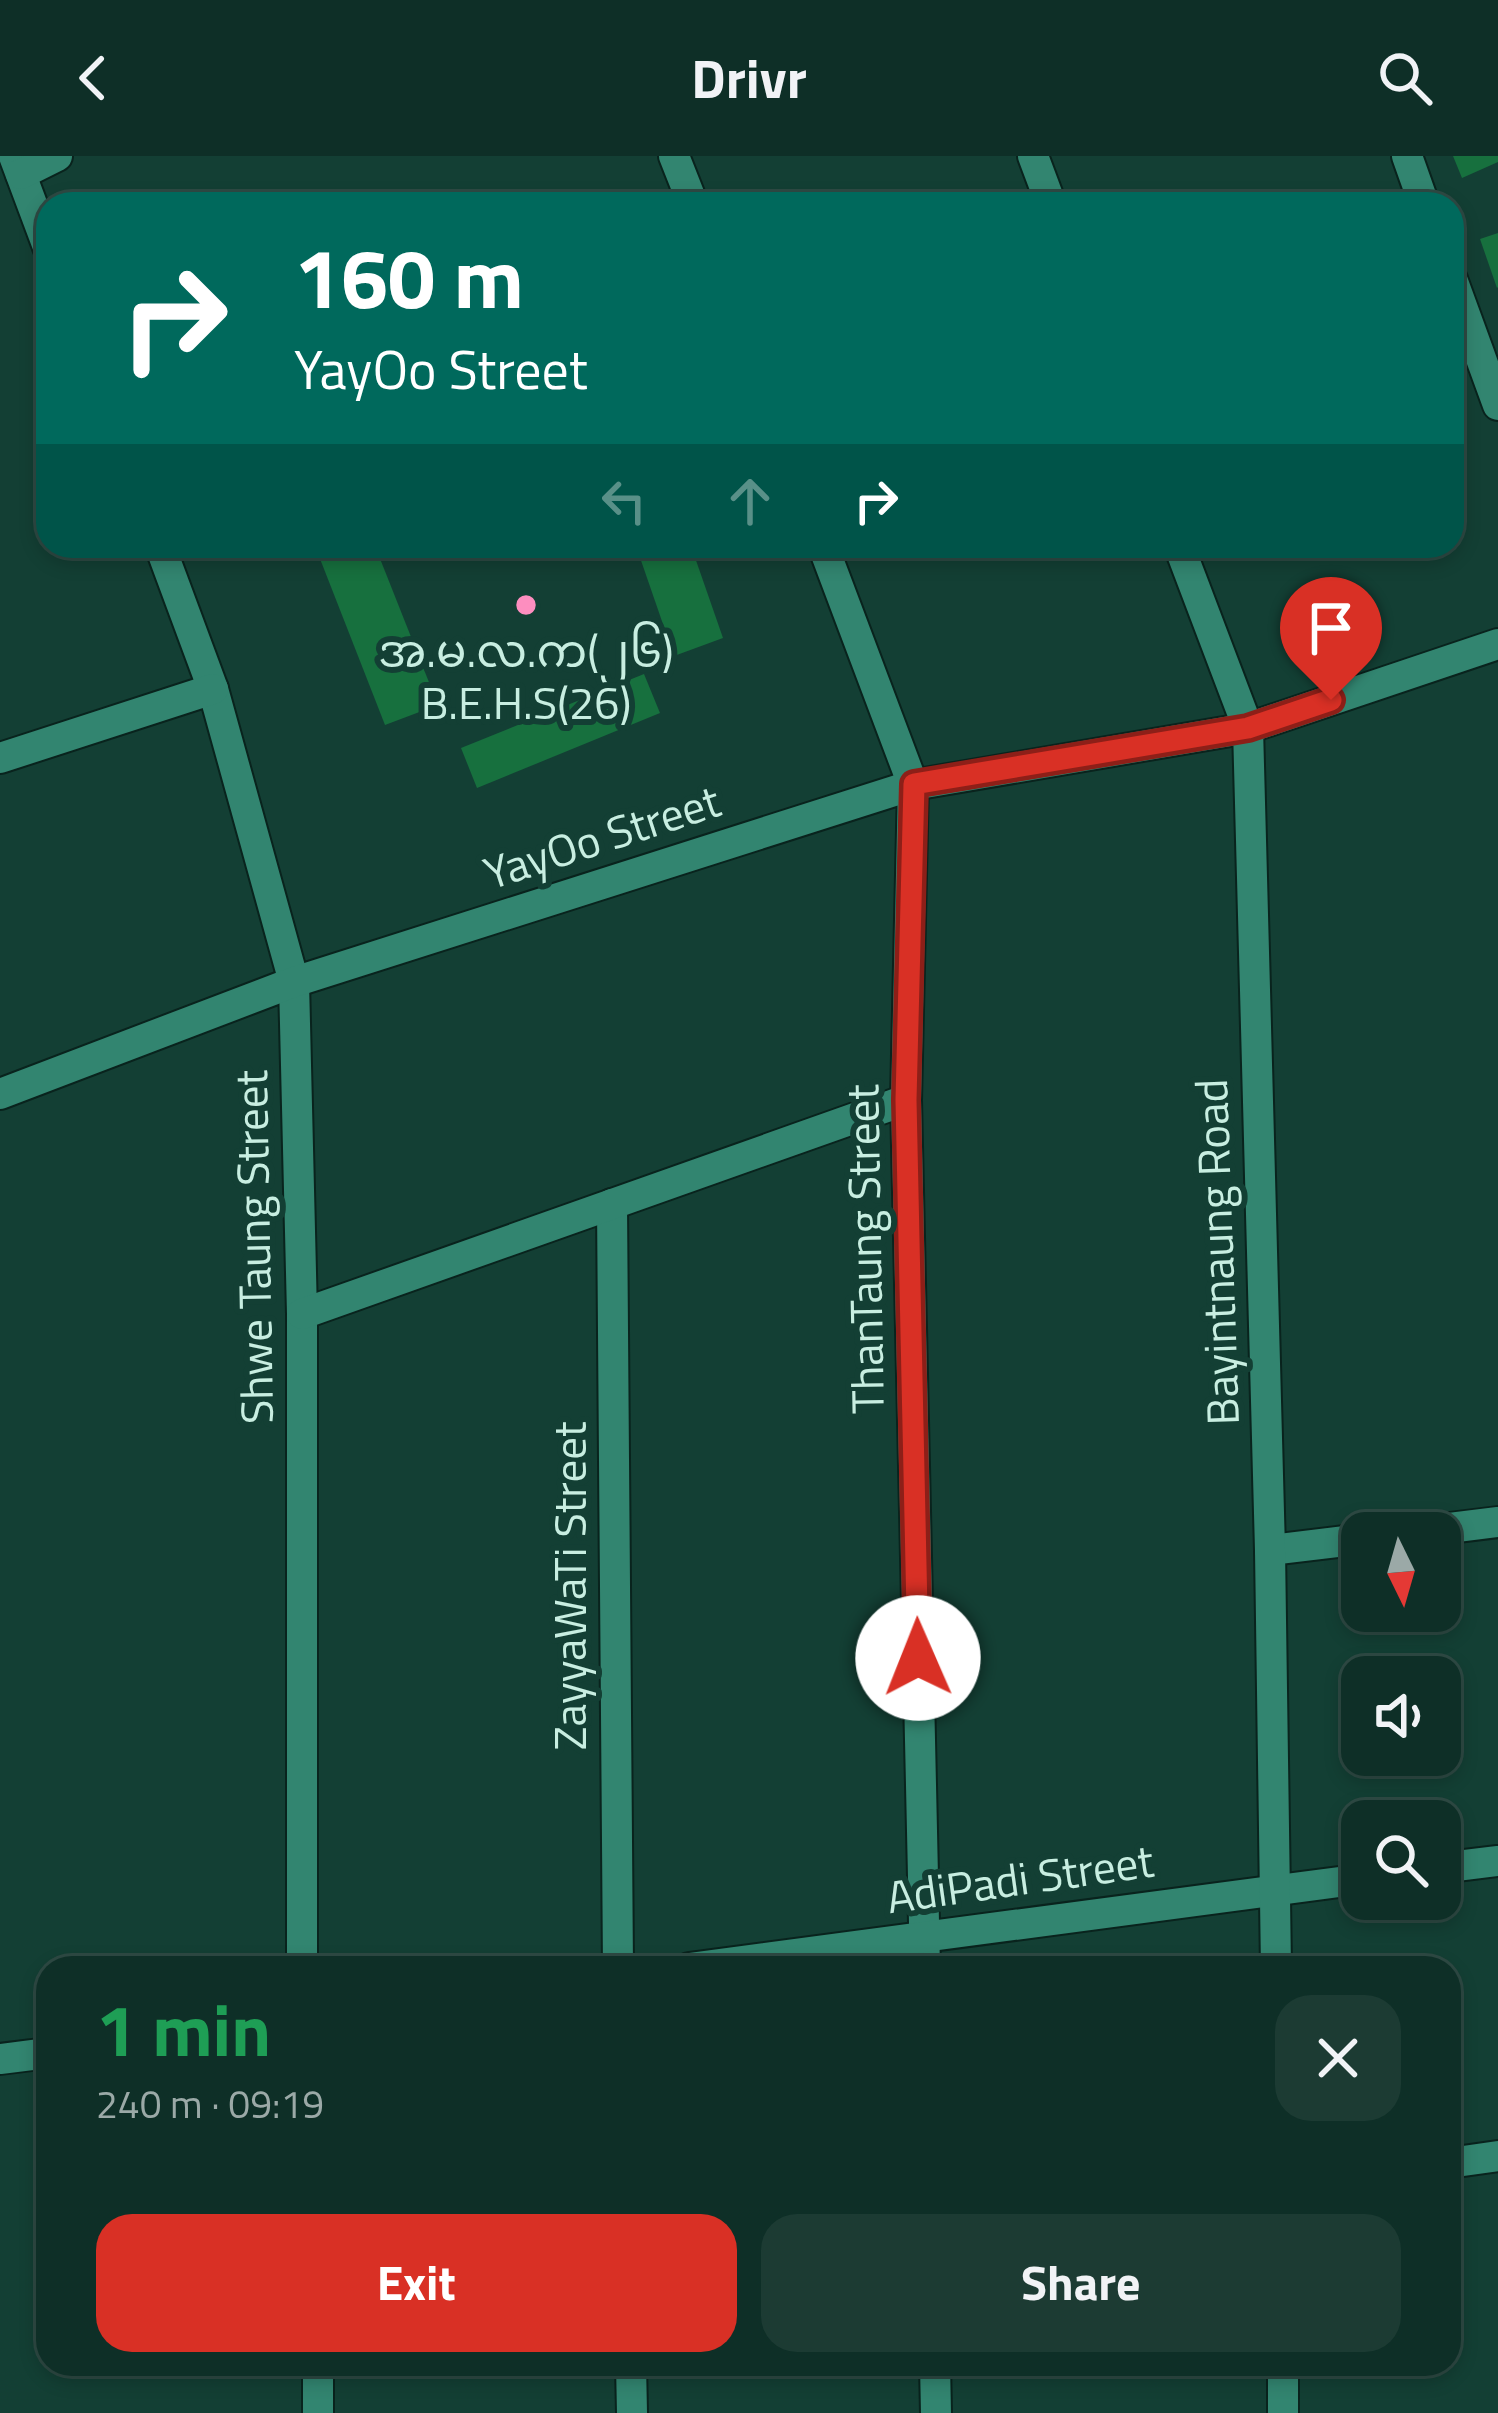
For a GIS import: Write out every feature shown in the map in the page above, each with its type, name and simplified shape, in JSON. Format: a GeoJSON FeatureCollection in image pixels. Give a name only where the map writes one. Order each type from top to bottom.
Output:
{"type":"FeatureCollection","features":[{"type":"Feature","properties":{"kind":"street"},"geometry":{"type":"LineString","coordinates":[[36,215],[17,165],[57,156]]}},
{"type":"Feature","properties":{"kind":"street"},"geometry":{"type":"LineString","coordinates":[[674,156],[688,192]]}},
{"type":"Feature","properties":{"kind":"street"},"geometry":{"type":"LineString","coordinates":[[1033,156],[1046,192]]}},
{"type":"Feature","properties":{"kind":"street"},"geometry":{"type":"LineString","coordinates":[[1407,156],[1420,192]]}},
{"type":"Feature","properties":{"kind":"street"},"geometry":{"type":"LineString","coordinates":[[1464,312],[1498,404]]}},
{"type":"Feature","properties":{"kind":"street","name":"Shwe Taung Street"},"geometry":{"type":"LineString","coordinates":[[165,558],[214,688],[294,982],[302,1314],[302,1956]]}},
{"type":"Feature","properties":{"kind":"street","name":"ThanTaung Street"},"geometry":{"type":"LineString","coordinates":[[828,558],[914,784],[906,1100],[924,1953]]}},
{"type":"Feature","properties":{"kind":"street","name":"Bayintnaung Road"},"geometry":{"type":"LineString","coordinates":[[1184,558],[1248,728],[1276,1956]]}},
{"type":"Feature","properties":{"kind":"street","name":"YayOo Street"},"geometry":{"type":"LineString","coordinates":[[0,1094],[294,982],[914,784],[1248,728],[1498,644]]}},
{"type":"Feature","properties":{"kind":"street"},"geometry":{"type":"LineString","coordinates":[[0,758],[214,688]]}},
{"type":"Feature","properties":{"kind":"street"},"geometry":{"type":"LineString","coordinates":[[302,1314],[906,1100]]}},
{"type":"Feature","properties":{"kind":"street","name":"ZayyaWaTi Street"},"geometry":{"type":"LineString","coordinates":[[612,1204],[618,1956]]}},
{"type":"Feature","properties":{"kind":"street"},"geometry":{"type":"LineString","coordinates":[[1461,1527],[1498,1522]]}},
{"type":"Feature","properties":{"kind":"street"},"geometry":{"type":"LineString","coordinates":[[1270,1550],[1341,1542]]}},
{"type":"Feature","properties":{"kind":"street"},"geometry":{"type":"LineString","coordinates":[[1461,1865],[1498,1861]]}},
{"type":"Feature","properties":{"kind":"street","name":"AdiPadi Street"},"geometry":{"type":"LineString","coordinates":[[877,1956],[924,1953],[1341,1882]]}},
{"type":"Feature","properties":{"kind":"street"},"geometry":{"type":"LineString","coordinates":[[0,2059],[36,2054]]}},
{"type":"Feature","properties":{"kind":"street"},"geometry":{"type":"LineString","coordinates":[[1461,2161],[1498,2156]]}},
{"type":"Feature","properties":{"kind":"street"},"geometry":{"type":"LineString","coordinates":[[318,2376],[318,2413]]}},
{"type":"Feature","properties":{"kind":"street"},"geometry":{"type":"LineString","coordinates":[[631,2376],[632,2413]]}},
{"type":"Feature","properties":{"kind":"street"},"geometry":{"type":"LineString","coordinates":[[935,2376],[936,2413]]}},
{"type":"Feature","properties":{"kind":"street"},"geometry":{"type":"LineString","coordinates":[[1282,2376],[1283,2413]]}},
{"type":"Feature","properties":{"kind":"building"},"geometry":{"type":"Polygon","coordinates":[[[1453,156],[1498,156],[1498,162],[1462,178],[1453,156]]]}},
{"type":"Feature","properties":{"kind":"building"},"geometry":{"type":"Polygon","coordinates":[[[1498,233],[1498,287],[1497,288],[1480,239],[1498,233]]]}},
{"type":"Feature","properties":{"kind":"building"},"geometry":{"type":"Polygon","coordinates":[[[320,558],[380,558],[438,705],[385,725],[320,558]]]}},
{"type":"Feature","properties":{"kind":"building"},"geometry":{"type":"Polygon","coordinates":[[[640,558],[695,558],[723,638],[674,656],[640,558]]]}},
{"type":"Feature","properties":{"kind":"building"},"geometry":{"type":"Polygon","coordinates":[[[644,674],[660,713],[477,788],[461,748],[644,674]]]}},
{"type":"Feature","properties":{"kind":"place","name":"အ.မ.လ.က(၂၆) B.E.H.S(26)"},"geometry":{"type":"Point","coordinates":[526,605]}},
{"type":"Feature","properties":{"kind":"route"},"geometry":{"type":"LineString","coordinates":[[918,1658],[906,1100],[914,784],[1248,728],[1331,700]]}}]}
